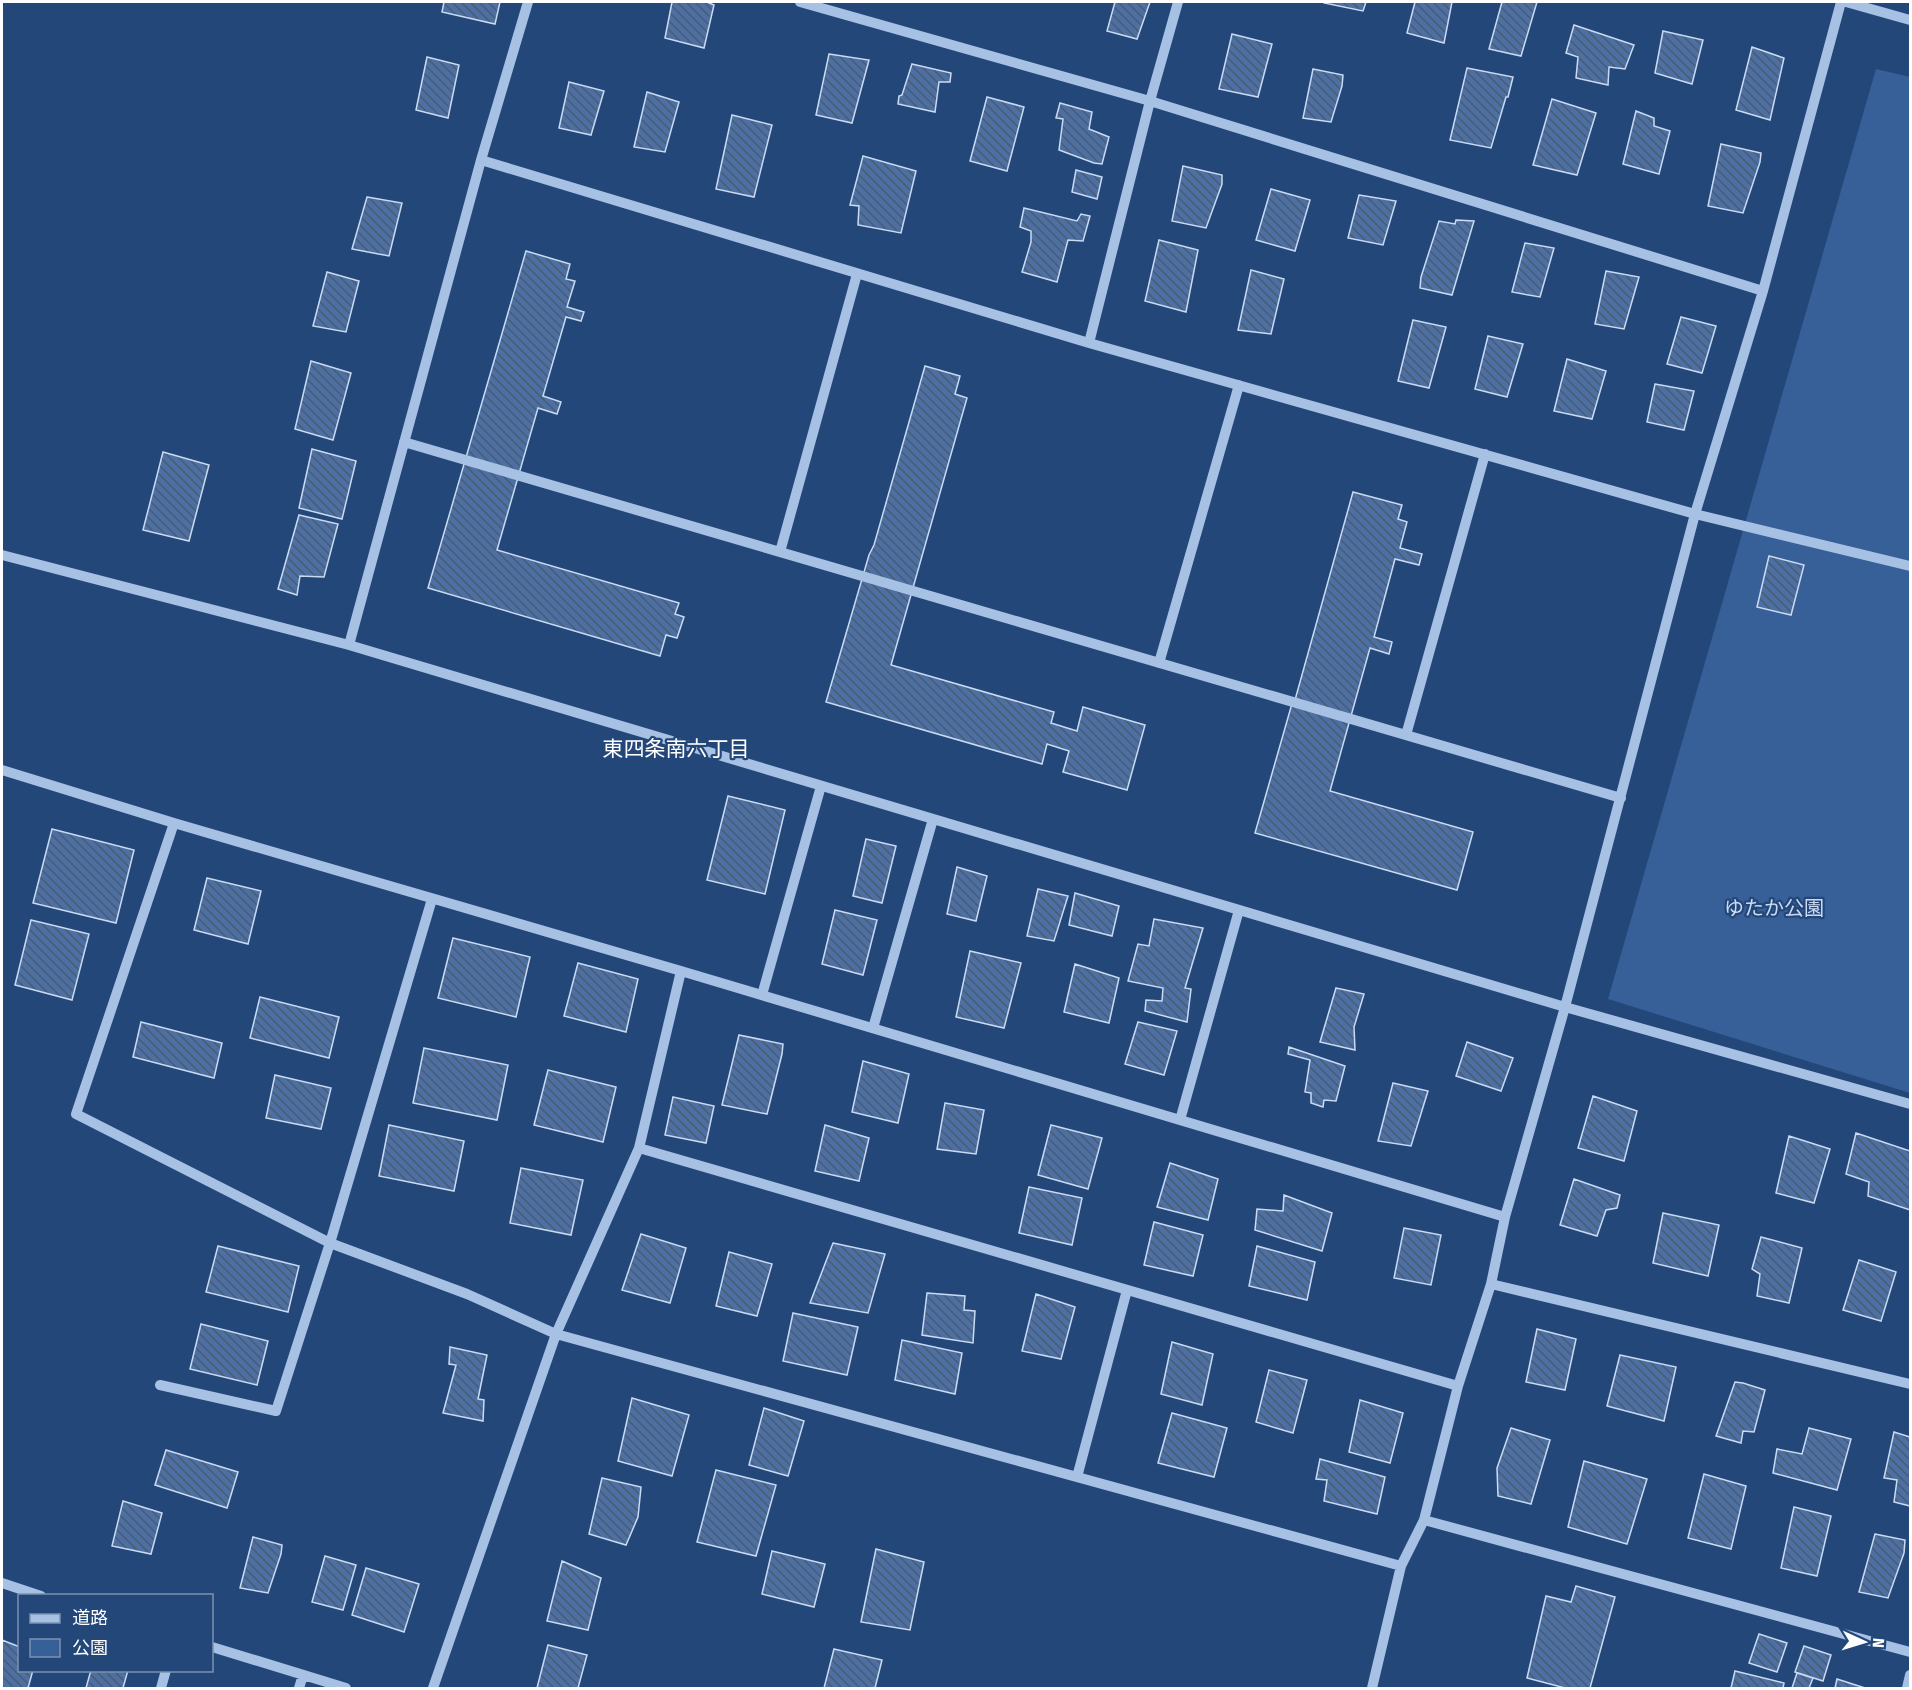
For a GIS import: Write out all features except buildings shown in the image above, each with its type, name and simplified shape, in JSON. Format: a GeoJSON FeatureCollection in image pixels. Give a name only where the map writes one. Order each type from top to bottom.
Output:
{"type":"FeatureCollection","features":[{"type":"Feature","properties":{"kind":"street"},"geometry":{"type":"LineString","coordinates":[[349,645],[481,160],[528,2]]}},
{"type":"Feature","properties":{"kind":"street"},"geometry":{"type":"LineString","coordinates":[[800,2],[1150,101],[1763,291]]}},
{"type":"Feature","properties":{"kind":"street"},"geometry":{"type":"LineString","coordinates":[[1089,344],[1150,101],[1178,2]]}},
{"type":"Feature","properties":{"kind":"street"},"geometry":{"type":"LineString","coordinates":[[1372,1689],[1401,1566],[1424,1520],[1458,1386],[1491,1284],[1504,1217],[1565,1007],[1695,514],[1763,291],[1841,2]]}},
{"type":"Feature","properties":{"kind":"street"},"geometry":{"type":"LineString","coordinates":[[1846,2],[1911,20]]}},
{"type":"Feature","properties":{"kind":"street"},"geometry":{"type":"LineString","coordinates":[[481,160],[1089,344],[1695,514],[1911,566]]}},
{"type":"Feature","properties":{"kind":"street"},"geometry":{"type":"LineString","coordinates":[[780,552],[857,274]]}},
{"type":"Feature","properties":{"kind":"street"},"geometry":{"type":"LineString","coordinates":[[1159,663],[1239,385]]}},
{"type":"Feature","properties":{"kind":"street"},"geometry":{"type":"LineString","coordinates":[[404,442],[1620,798]]}},
{"type":"Feature","properties":{"kind":"street"},"geometry":{"type":"LineString","coordinates":[[1406,735],[1485,454]]}},
{"type":"Feature","properties":{"kind":"street"},"geometry":{"type":"LineString","coordinates":[[2,555],[349,645],[1565,1007],[1911,1104]]}},
{"type":"Feature","properties":{"kind":"street"},"geometry":{"type":"LineString","coordinates":[[2,770],[1504,1217]]}},
{"type":"Feature","properties":{"kind":"street"},"geometry":{"type":"LineString","coordinates":[[762,995],[821,786]]}},
{"type":"Feature","properties":{"kind":"street"},"geometry":{"type":"LineString","coordinates":[[873,1028],[933,819]]}},
{"type":"Feature","properties":{"kind":"street"},"geometry":{"type":"LineString","coordinates":[[174,823],[76,1114],[330,1243],[467,1294],[556,1334],[1401,1566]]}},
{"type":"Feature","properties":{"kind":"street"},"geometry":{"type":"LineString","coordinates":[[160,1385],[276,1411],[330,1243],[432,899]]}},
{"type":"Feature","properties":{"kind":"street"},"geometry":{"type":"LineString","coordinates":[[1180,1120],[1239,910]]}},
{"type":"Feature","properties":{"kind":"street"},"geometry":{"type":"LineString","coordinates":[[433,1689],[556,1334],[639,1148],[681,971]]}},
{"type":"Feature","properties":{"kind":"street"},"geometry":{"type":"LineString","coordinates":[[639,1148],[1458,1386]]}},
{"type":"Feature","properties":{"kind":"street"},"geometry":{"type":"LineString","coordinates":[[1491,1284],[1911,1384]]}},
{"type":"Feature","properties":{"kind":"street"},"geometry":{"type":"LineString","coordinates":[[1077,1477],[1127,1290]]}},
{"type":"Feature","properties":{"kind":"street"},"geometry":{"type":"LineString","coordinates":[[1424,1520],[1911,1652]]}},
{"type":"Feature","properties":{"kind":"street"},"geometry":{"type":"LineString","coordinates":[[2,1583],[35,1594]]}},
{"type":"Feature","properties":{"kind":"street"},"geometry":{"type":"LineString","coordinates":[[213,1647],[346,1689]]}},
{"type":"Feature","properties":{"kind":"street"},"geometry":{"type":"LineString","coordinates":[[161,1689],[166,1672]]}},
{"type":"Feature","properties":{"kind":"street"},"geometry":{"type":"LineString","coordinates":[[299,1689],[303,1675]]}},
{"type":"Feature","properties":{"kind":"street"},"geometry":{"type":"LineString","coordinates":[[1907,1689],[1911,1675]]}},
{"type":"Feature","properties":{"kind":"green space","name":"ゆたか公園"},"geometry":{"type":"Polygon","coordinates":[[[1876,69],[1910,77],[1910,1093],[1608,999],[1876,69]]]}},
{"type":"Feature","properties":{"kind":"district","name":"東四条南六丁目"},"geometry":{"type":"Point","coordinates":[676,749]}}]}
